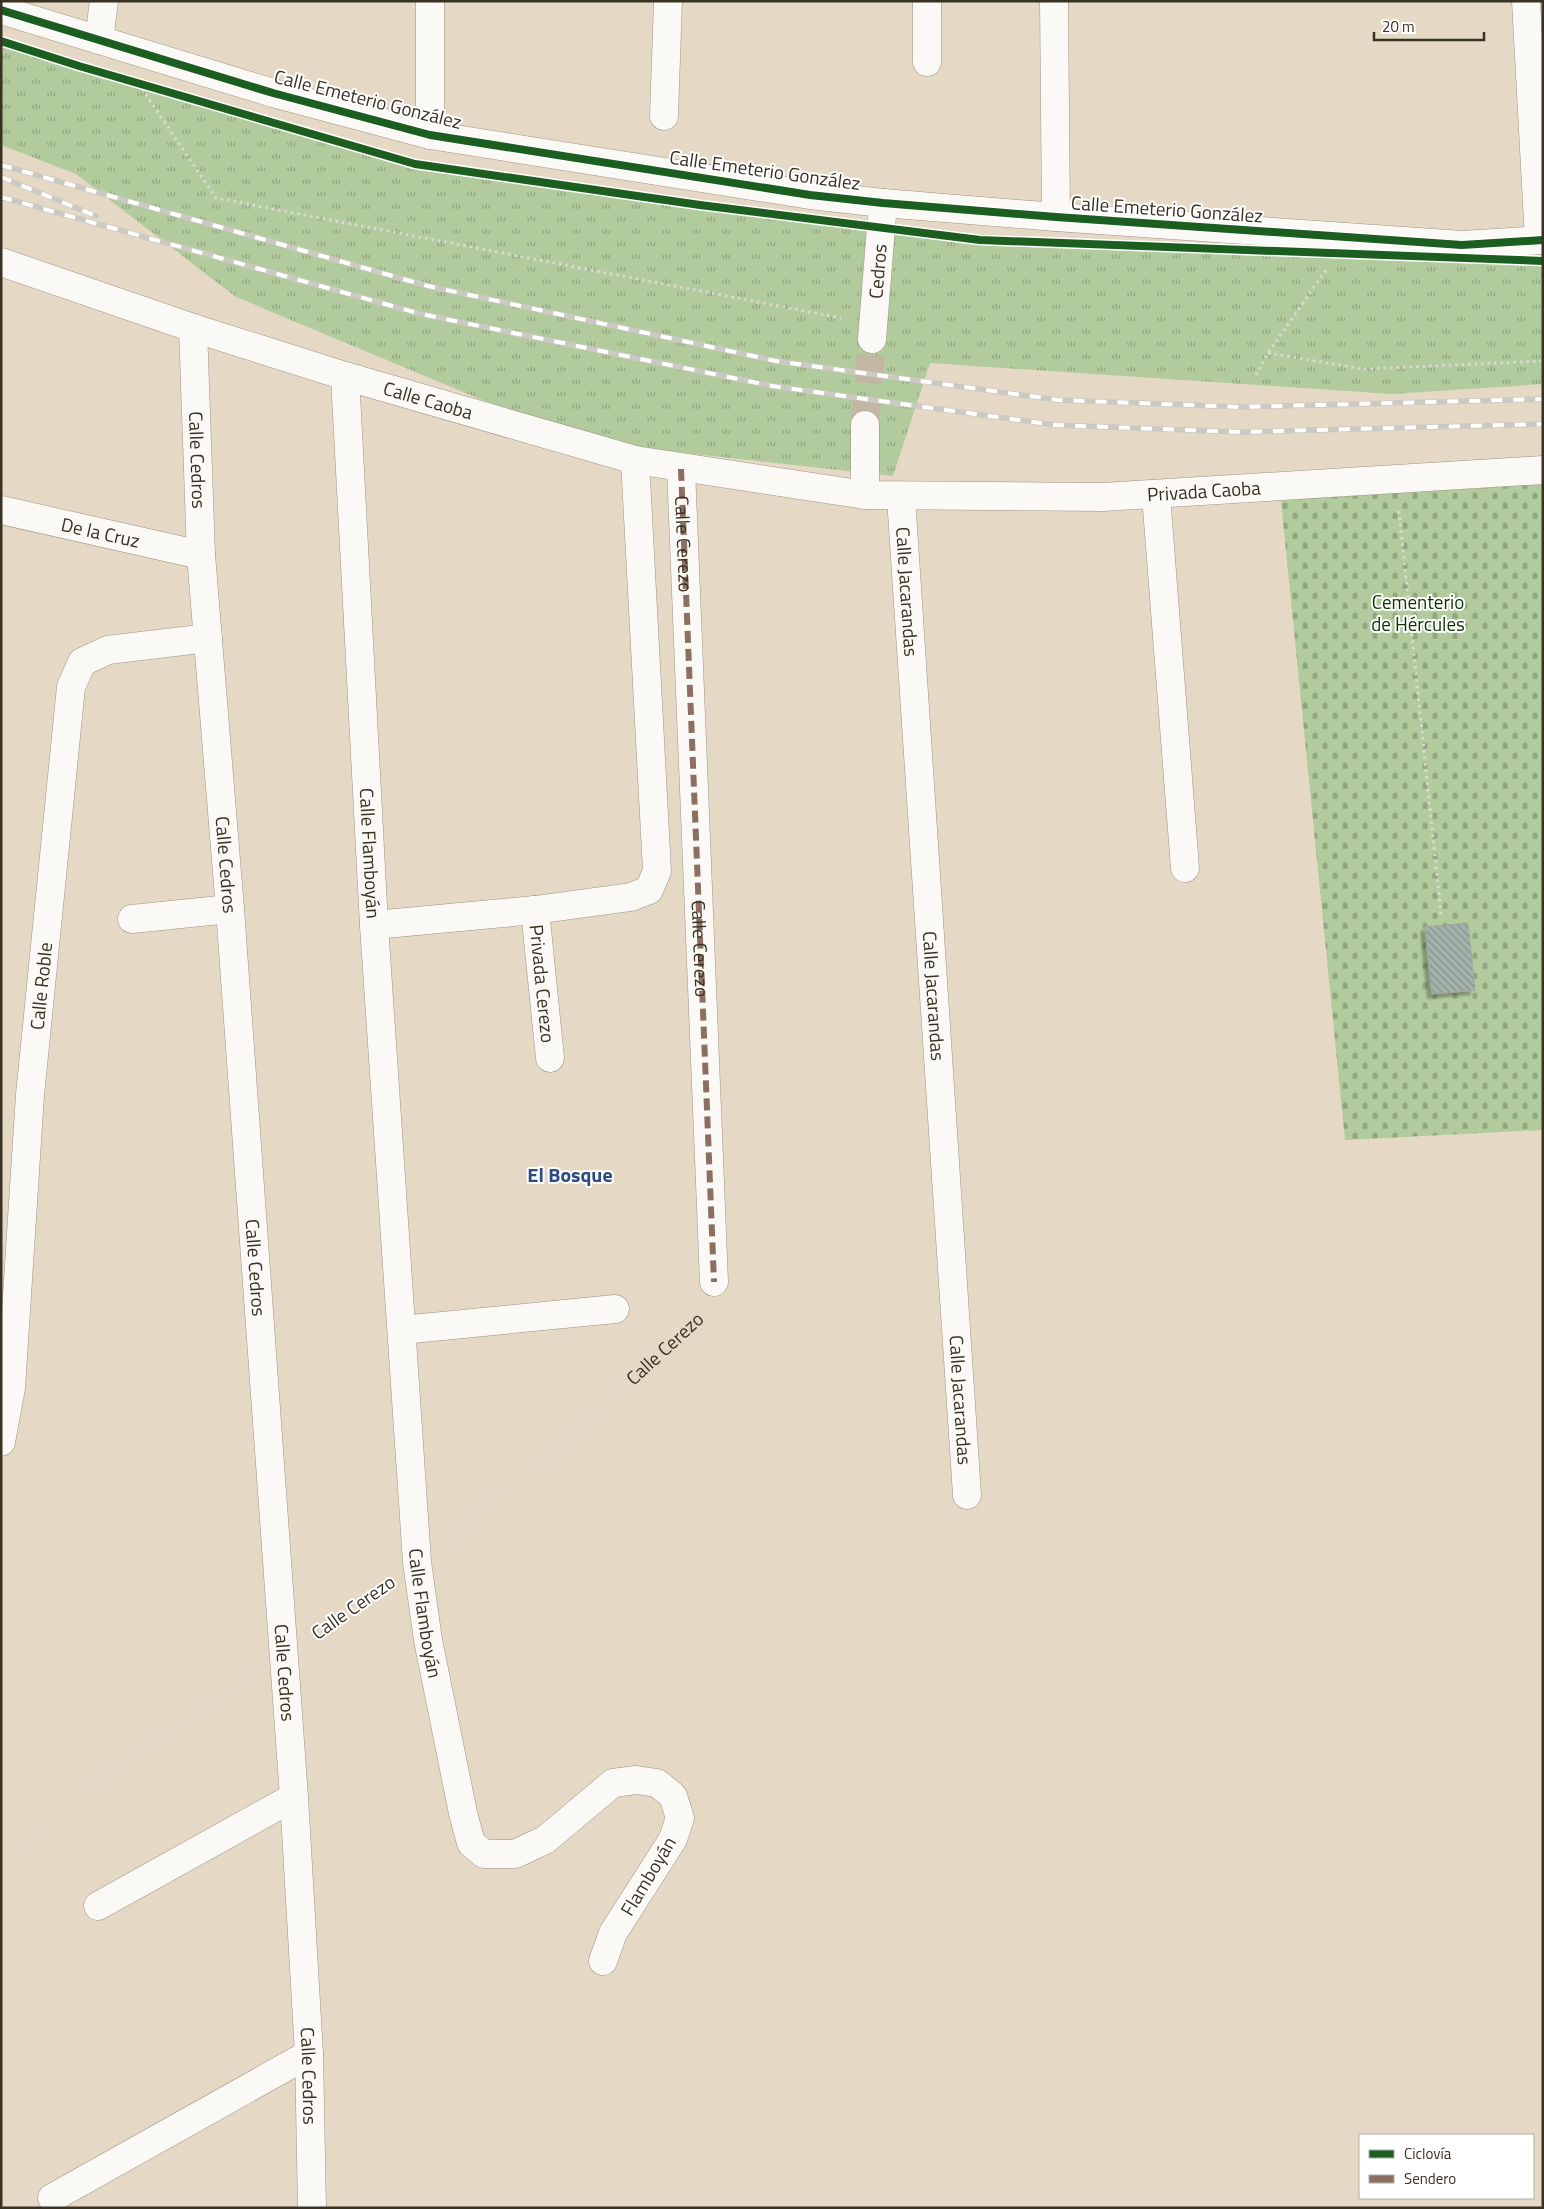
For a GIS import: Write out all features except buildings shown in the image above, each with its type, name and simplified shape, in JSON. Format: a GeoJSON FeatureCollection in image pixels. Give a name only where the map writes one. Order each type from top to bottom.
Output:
{"type":"FeatureCollection","features":[{"type":"Feature","properties":{"kind":"street"},"geometry":{"type":"LineString","coordinates":[[99,40],[104,1]]}},
{"type":"Feature","properties":{"kind":"street"},"geometry":{"type":"LineString","coordinates":[[430,1],[430,135]]}},
{"type":"Feature","properties":{"kind":"street"},"geometry":{"type":"LineString","coordinates":[[664,116],[668,1]]}},
{"type":"Feature","properties":{"kind":"street"},"geometry":{"type":"LineString","coordinates":[[927,1],[927,62]]}},
{"type":"Feature","properties":{"kind":"street"},"geometry":{"type":"LineString","coordinates":[[1054,1],[1056,217]]}},
{"type":"Feature","properties":{"kind":"street"},"geometry":{"type":"LineString","coordinates":[[1526,1],[1541,240]]}},
{"type":"Feature","properties":{"kind":"street","name":"Calle Emeterio González"},"geometry":{"type":"LineString","coordinates":[[4,7],[99,40],[273,93],[430,135],[810,195],[1056,217],[1462,245],[1541,240]]}},
{"type":"Feature","properties":{"kind":"street","name":"Cedros"},"geometry":{"type":"LineString","coordinates":[[872,339],[884,203]]}},
{"type":"Feature","properties":{"kind":"street","name":"Calle Caoba"},"geometry":{"type":"LineString","coordinates":[[1,262],[193,328],[345,376],[635,460],[681,469],[865,495]]}},
{"type":"Feature","properties":{"kind":"street","name":"Calle Cedros"},"geometry":{"type":"LineString","coordinates":[[193,328],[201,555],[230,909],[294,1796],[309,2054],[312,2208]]}},
{"type":"Feature","properties":{"kind":"street","name":"Calle Flamboyán"},"geometry":{"type":"LineString","coordinates":[[345,376],[374,925],[417,1562],[428,1640],[463,1813],[472,1843],[484,1854],[516,1854]]}},
{"type":"Feature","properties":{"kind":"street"},"geometry":{"type":"LineString","coordinates":[[865,425],[865,495]]}},
{"type":"Feature","properties":{"kind":"street"},"geometry":{"type":"LineString","coordinates":[[374,925],[535,910],[632,896],[649,890],[657,871],[635,460]]}},
{"type":"Feature","properties":{"kind":"street","name":"Calle Cerezo"},"geometry":{"type":"LineString","coordinates":[[681,469],[714,1282]]}},
{"type":"Feature","properties":{"kind":"street","name":"Privada Caoba"},"geometry":{"type":"LineString","coordinates":[[865,495],[901,497],[1102,498],[1543,470]]}},
{"type":"Feature","properties":{"kind":"street"},"geometry":{"type":"LineString","coordinates":[[1156,495],[1185,868]]}},
{"type":"Feature","properties":{"kind":"street","name":"Calle Jacarandas"},"geometry":{"type":"LineString","coordinates":[[901,497],[967,1495]]}},
{"type":"Feature","properties":{"kind":"street","name":"De la Cruz"},"geometry":{"type":"LineString","coordinates":[[1,510],[201,555]]}},
{"type":"Feature","properties":{"kind":"street","name":"Calle Roble"},"geometry":{"type":"LineString","coordinates":[[1,1442],[11,1388],[30,1095],[71,687],[82,662],[108,650],[208,638]]}},
{"type":"Feature","properties":{"kind":"street"},"geometry":{"type":"LineString","coordinates":[[132,919],[230,909]]}},
{"type":"Feature","properties":{"kind":"street","name":"Privada Cerezo"},"geometry":{"type":"LineString","coordinates":[[535,910],[550,1058]]}},
{"type":"Feature","properties":{"kind":"street"},"geometry":{"type":"LineString","coordinates":[[402,1330],[615,1309]]}},
{"type":"Feature","properties":{"kind":"street","name":"Flamboyán"},"geometry":{"type":"LineString","coordinates":[[516,1854],[545,1840],[614,1783],[636,1780],[658,1783],[673,1796],[680,1818],[673,1839],[613,1933],[603,1961]]}},
{"type":"Feature","properties":{"kind":"street"},"geometry":{"type":"LineString","coordinates":[[98,1906],[294,1796]]}},
{"type":"Feature","properties":{"kind":"street"},"geometry":{"type":"LineString","coordinates":[[52,2198],[309,2054]]}},
{"type":"Feature","properties":{"kind":"path"},"geometry":{"type":"LineString","coordinates":[[139,84],[148,87]]}},
{"type":"Feature","properties":{"kind":"path"},"geometry":{"type":"LineString","coordinates":[[139,84],[216,198],[845,319]]}},
{"type":"Feature","properties":{"kind":"path"},"geometry":{"type":"LineString","coordinates":[[1256,375],[1268,353],[1326,269]]}},
{"type":"Feature","properties":{"kind":"path"},"geometry":{"type":"LineString","coordinates":[[1268,353],[1363,369],[1543,361]]}},
{"type":"Feature","properties":{"kind":"path"},"geometry":{"type":"LineString","coordinates":[[1396,480],[1441,914]]}},
{"type":"Feature","properties":{"kind":"green space"},"geometry":{"type":"Polygon","coordinates":[[[1,37],[411,169],[828,226],[1543,265],[1543,384],[1392,394],[930,363],[893,476],[595,443],[480,399],[236,297],[76,174],[1,145],[1,37]]]}},
{"type":"Feature","properties":{"kind":"green space","name":"Cementerio de Hércules"},"geometry":{"type":"Polygon","coordinates":[[[1543,474],[1543,1130],[1345,1140],[1281,501],[1543,474]]]}},
{"type":"Feature","properties":{"kind":"tunnel"},"geometry":{"type":"LineString","coordinates":[[865,425],[872,339]]}},
{"type":"Feature","properties":{"kind":"railway"},"geometry":{"type":"LineString","coordinates":[[1,165],[428,286],[776,361],[1058,400],[1241,407],[1543,399]]}},
{"type":"Feature","properties":{"kind":"railway"},"geometry":{"type":"LineString","coordinates":[[1,177],[96,216]]}},
{"type":"Feature","properties":{"kind":"railway"},"geometry":{"type":"LineString","coordinates":[[1,197],[421,314],[772,386],[1055,425],[1241,432],[1543,424]]}},
{"type":"Feature","properties":{"kind":"marked path"},"geometry":{"type":"LineString","coordinates":[[681,469],[714,1282]]}},
{"type":"Feature","properties":{"kind":"cycle path"},"geometry":{"type":"LineString","coordinates":[[1,10],[273,93],[430,135],[810,195],[1056,217],[1462,245],[1543,240]]}},
{"type":"Feature","properties":{"kind":"cycle path"},"geometry":{"type":"LineString","coordinates":[[1,41],[79,66],[415,164],[700,205],[980,240],[1543,261]]}},
{"type":"Feature","properties":{"kind":"district","name":"El Bosque"},"geometry":{"type":"Point","coordinates":[570,1175]}}]}
